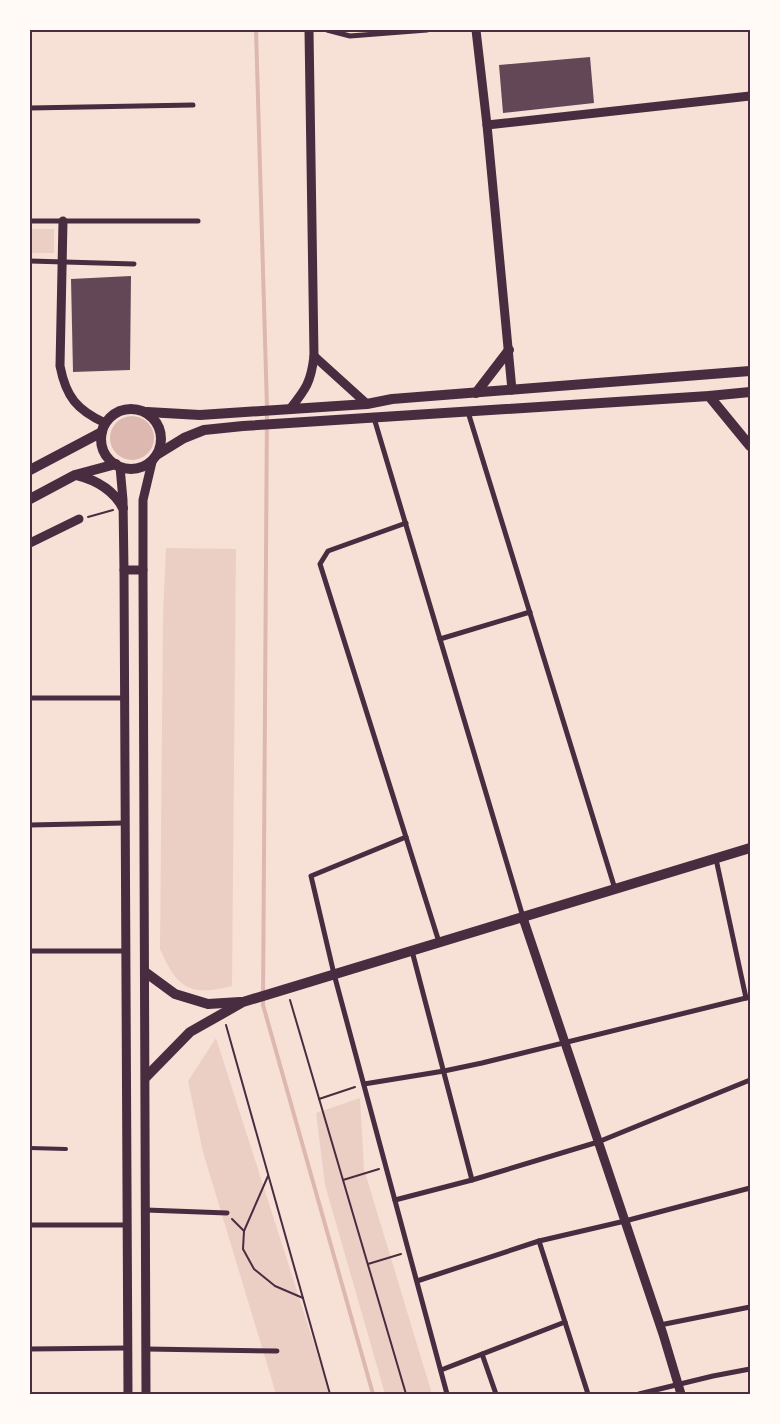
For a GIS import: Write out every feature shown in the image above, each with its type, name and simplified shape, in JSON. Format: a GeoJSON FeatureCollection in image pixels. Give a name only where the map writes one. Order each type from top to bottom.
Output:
{"type":"FeatureCollection","features":[{"type":"Feature","properties":{"kind":"main road"},"geometry":{"type":"LineString","coordinates":[[476,393],[509,350]]}},
{"type":"Feature","properties":{"kind":"main road"},"geometry":{"type":"LineString","coordinates":[[30,470],[103,427],[111,416],[119,410],[129,408],[147,412],[200,415],[242,413],[367,404],[392,399],[750,371]]}},
{"type":"Feature","properties":{"kind":"main road"},"geometry":{"type":"LineString","coordinates":[[30,499],[75,475],[118,466],[134,469],[144,466],[184,438],[204,430],[289,422],[374,418],[750,392]]}},
{"type":"Feature","properties":{"kind":"main road"},"geometry":{"type":"LineString","coordinates":[[709,396],[750,446]]}},
{"type":"Feature","properties":{"kind":"main road"},"geometry":{"type":"LineString","coordinates":[[147,412],[160,426],[162,436],[161,445],[155,458]]}},
{"type":"Feature","properties":{"kind":"main road"},"geometry":{"type":"LineString","coordinates":[[103,427],[101,441],[104,450],[109,459],[118,466]]}},
{"type":"Feature","properties":{"kind":"main road"},"geometry":{"type":"LineString","coordinates":[[75,475],[92,479],[106,488],[118,498],[123,508]]}},
{"type":"Feature","properties":{"kind":"main road"},"geometry":{"type":"LineString","coordinates":[[146,1077],[190,1032],[243,1002],[750,848]]}},
{"type":"Feature","properties":{"kind":"main road"},"geometry":{"type":"LineString","coordinates":[[145,972],[175,994],[208,1004],[243,1002]]}},
{"type":"Feature","properties":{"kind":"street"},"geometry":{"type":"LineString","coordinates":[[289,410],[307,387],[312,373],[314,356],[309,30]]}},
{"type":"Feature","properties":{"kind":"street"},"geometry":{"type":"LineString","coordinates":[[327,30],[350,36],[427,30]]}},
{"type":"Feature","properties":{"kind":"street"},"geometry":{"type":"LineString","coordinates":[[476,30],[512,390]]}},
{"type":"Feature","properties":{"kind":"street"},"geometry":{"type":"LineString","coordinates":[[487,125],[750,96]]}},
{"type":"Feature","properties":{"kind":"street"},"geometry":{"type":"LineString","coordinates":[[30,108],[193,105]]}},
{"type":"Feature","properties":{"kind":"street"},"geometry":{"type":"LineString","coordinates":[[63,221],[60,366],[64,384],[73,402],[103,427]]}},
{"type":"Feature","properties":{"kind":"street"},"geometry":{"type":"LineString","coordinates":[[30,222],[198,221]]}},
{"type":"Feature","properties":{"kind":"street"},"geometry":{"type":"LineString","coordinates":[[30,262],[62,261],[134,264]]}},
{"type":"Feature","properties":{"kind":"street"},"geometry":{"type":"LineString","coordinates":[[314,356],[367,404]]}},
{"type":"Feature","properties":{"kind":"street"},"geometry":{"type":"LineString","coordinates":[[468,411],[616,890]]}},
{"type":"Feature","properties":{"kind":"street"},"geometry":{"type":"LineString","coordinates":[[374,418],[523,918],[681,1394]]}},
{"type":"Feature","properties":{"kind":"street"},"geometry":{"type":"LineString","coordinates":[[146,1394],[143,570],[144,500],[155,458]]}},
{"type":"Feature","properties":{"kind":"street"},"geometry":{"type":"LineString","coordinates":[[118,466],[123,508],[124,570],[128,1394]]}},
{"type":"Feature","properties":{"kind":"street"},"geometry":{"type":"LineString","coordinates":[[30,543],[79,519]]}},
{"type":"Feature","properties":{"kind":"street"},"geometry":{"type":"LineString","coordinates":[[406,523],[328,551],[320,564],[439,943]]}},
{"type":"Feature","properties":{"kind":"street"},"geometry":{"type":"LineString","coordinates":[[124,570],[143,570]]}},
{"type":"Feature","properties":{"kind":"street"},"geometry":{"type":"LineString","coordinates":[[440,639],[530,612]]}},
{"type":"Feature","properties":{"kind":"street"},"geometry":{"type":"LineString","coordinates":[[30,698],[124,698]]}},
{"type":"Feature","properties":{"kind":"street"},"geometry":{"type":"LineString","coordinates":[[30,825],[125,824]]}},
{"type":"Feature","properties":{"kind":"street"},"geometry":{"type":"LineString","coordinates":[[406,837],[311,876],[334,974],[447,1394]]}},
{"type":"Feature","properties":{"kind":"street"},"geometry":{"type":"LineString","coordinates":[[364,1084],[444,1071],[565,1044],[748,998],[716,859]]}},
{"type":"Feature","properties":{"kind":"street"},"geometry":{"type":"LineString","coordinates":[[30,951],[126,951]]}},
{"type":"Feature","properties":{"kind":"street"},"geometry":{"type":"LineString","coordinates":[[412,951],[472,1180]]}},
{"type":"Feature","properties":{"kind":"street"},"geometry":{"type":"LineString","coordinates":[[395,1200],[472,1180],[598,1142],[750,1080]]}},
{"type":"Feature","properties":{"kind":"street"},"geometry":{"type":"LineString","coordinates":[[417,1281],[539,1241],[625,1221],[750,1188]]}},
{"type":"Feature","properties":{"kind":"street"},"geometry":{"type":"LineString","coordinates":[[146,1210],[226,1213]]}},
{"type":"Feature","properties":{"kind":"street"},"geometry":{"type":"LineString","coordinates":[[30,1225],[127,1225]]}},
{"type":"Feature","properties":{"kind":"street"},"geometry":{"type":"LineString","coordinates":[[539,1241],[588,1394]]}},
{"type":"Feature","properties":{"kind":"street"},"geometry":{"type":"LineString","coordinates":[[660,1326],[750,1307]]}},
{"type":"Feature","properties":{"kind":"street"},"geometry":{"type":"LineString","coordinates":[[441,1370],[565,1322]]}},
{"type":"Feature","properties":{"kind":"street"},"geometry":{"type":"LineString","coordinates":[[30,1349],[128,1348]]}},
{"type":"Feature","properties":{"kind":"street"},"geometry":{"type":"LineString","coordinates":[[146,1349],[276,1351]]}},
{"type":"Feature","properties":{"kind":"street"},"geometry":{"type":"LineString","coordinates":[[482,1354],[496,1394]]}},
{"type":"Feature","properties":{"kind":"street"},"geometry":{"type":"LineString","coordinates":[[639,1394],[750,1369]]}},
{"type":"Feature","properties":{"kind":"lane"},"geometry":{"type":"LineString","coordinates":[[30,1148],[66,1149]]}},
{"type":"Feature","properties":{"kind":"path"},"geometry":{"type":"LineString","coordinates":[[79,519],[123,508]]}},
{"type":"Feature","properties":{"kind":"path"},"geometry":{"type":"LineString","coordinates":[[283,989],[319,1099],[406,1394]]}},
{"type":"Feature","properties":{"kind":"path"},"geometry":{"type":"LineString","coordinates":[[222,1014],[330,1394]]}},
{"type":"Feature","properties":{"kind":"path"},"geometry":{"type":"LineString","coordinates":[[319,1099],[364,1084]]}},
{"type":"Feature","properties":{"kind":"path"},"geometry":{"type":"LineString","coordinates":[[343,1180],[386,1167]]}},
{"type":"Feature","properties":{"kind":"path"},"geometry":{"type":"LineString","coordinates":[[268,1175],[244,1231],[243,1248],[254,1269],[275,1286],[303,1298]]}},
{"type":"Feature","properties":{"kind":"path"},"geometry":{"type":"LineString","coordinates":[[226,1213],[244,1231]]}},
{"type":"Feature","properties":{"kind":"path"},"geometry":{"type":"LineString","coordinates":[[368,1264],[409,1252]]}},
{"type":"Feature","properties":{"kind":"shaded area"},"geometry":{"type":"Polygon","coordinates":[[[30,229],[54,229],[54,253],[30,253],[30,229]]]}},
{"type":"Feature","properties":{"kind":"shaded area"},"geometry":{"type":"Polygon","coordinates":[[[136,416],[148,422],[153,429],[153,447],[148,454],[141,459],[128,460],[120,457],[113,450],[110,434],[113,426],[120,419],[136,416]]]}},
{"type":"Feature","properties":{"kind":"shaded area"},"geometry":{"type":"Polygon","coordinates":[[[166,548],[236,549],[232,986],[217,989],[205,990],[186,986],[172,973],[160,949],[163,615],[166,548]]]}},
{"type":"Feature","properties":{"kind":"shaded area"},"geometry":{"type":"Polygon","coordinates":[[[216,1038],[330,1394],[276,1394],[203,1152],[188,1081],[216,1038]]]}},
{"type":"Feature","properties":{"kind":"shaded area"},"geometry":{"type":"Polygon","coordinates":[[[360,1098],[364,1169],[432,1394],[385,1394],[325,1185],[316,1113],[360,1098]]]}},
{"type":"Feature","properties":{"kind":"building"},"geometry":{"type":"Polygon","coordinates":[[[590,57],[594,103],[503,113],[499,65],[590,57]]]}},
{"type":"Feature","properties":{"kind":"building"},"geometry":{"type":"Polygon","coordinates":[[[131,276],[130,370],[73,372],[71,279],[131,276]]]}},
{"type":"Feature","properties":{"kind":"waterway"},"geometry":{"type":"LineString","coordinates":[[256,30],[267,408],[263,1005],[373,1394]]}}]}
